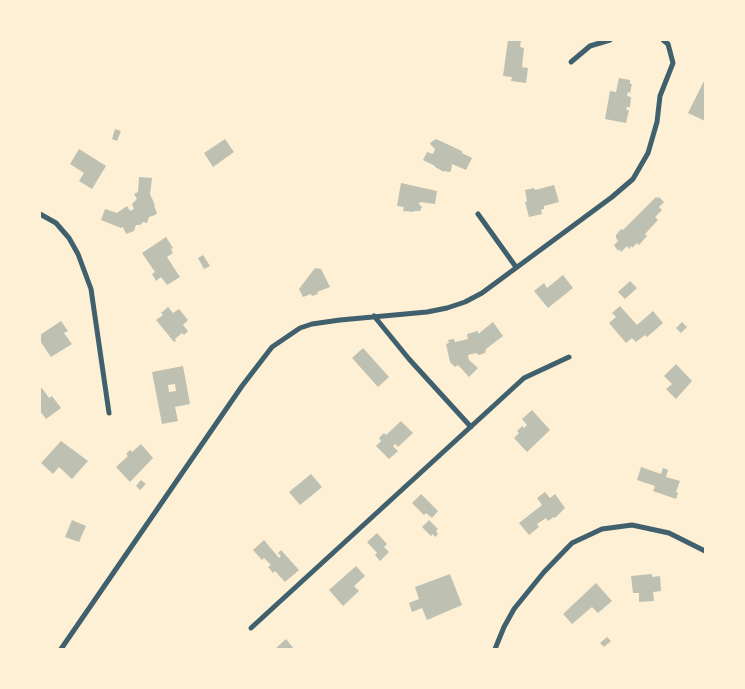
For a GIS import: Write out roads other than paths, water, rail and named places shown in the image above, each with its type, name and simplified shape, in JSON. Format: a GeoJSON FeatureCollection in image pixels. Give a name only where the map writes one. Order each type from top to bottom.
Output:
{"type":"FeatureCollection","features":[{"type":"Feature","properties":{"kind":"street"},"geometry":{"type":"LineString","coordinates":[[571,62],[590,46],[610,40]]}},
{"type":"Feature","properties":{"kind":"street"},"geometry":{"type":"LineString","coordinates":[[61,649],[242,386],[272,347],[286,336],[312,324],[374,316],[428,312],[465,302],[482,293],[634,179],[648,153],[660,96],[673,63],[668,44],[663,40]]}},
{"type":"Feature","properties":{"kind":"street"},"geometry":{"type":"LineString","coordinates":[[40,214],[56,223],[69,238],[78,254],[91,289],[109,413]]}},
{"type":"Feature","properties":{"kind":"street"},"geometry":{"type":"LineString","coordinates":[[478,214],[516,267]]}},
{"type":"Feature","properties":{"kind":"street"},"geometry":{"type":"LineString","coordinates":[[374,316],[409,359],[471,427]]}},
{"type":"Feature","properties":{"kind":"street"},"geometry":{"type":"LineString","coordinates":[[251,628],[524,378],[569,357]]}},
{"type":"Feature","properties":{"kind":"street"},"geometry":{"type":"LineString","coordinates":[[495,649],[504,627],[514,610],[544,572],[572,543],[580,539],[602,529],[632,525],[669,533],[705,551]]}}]}
